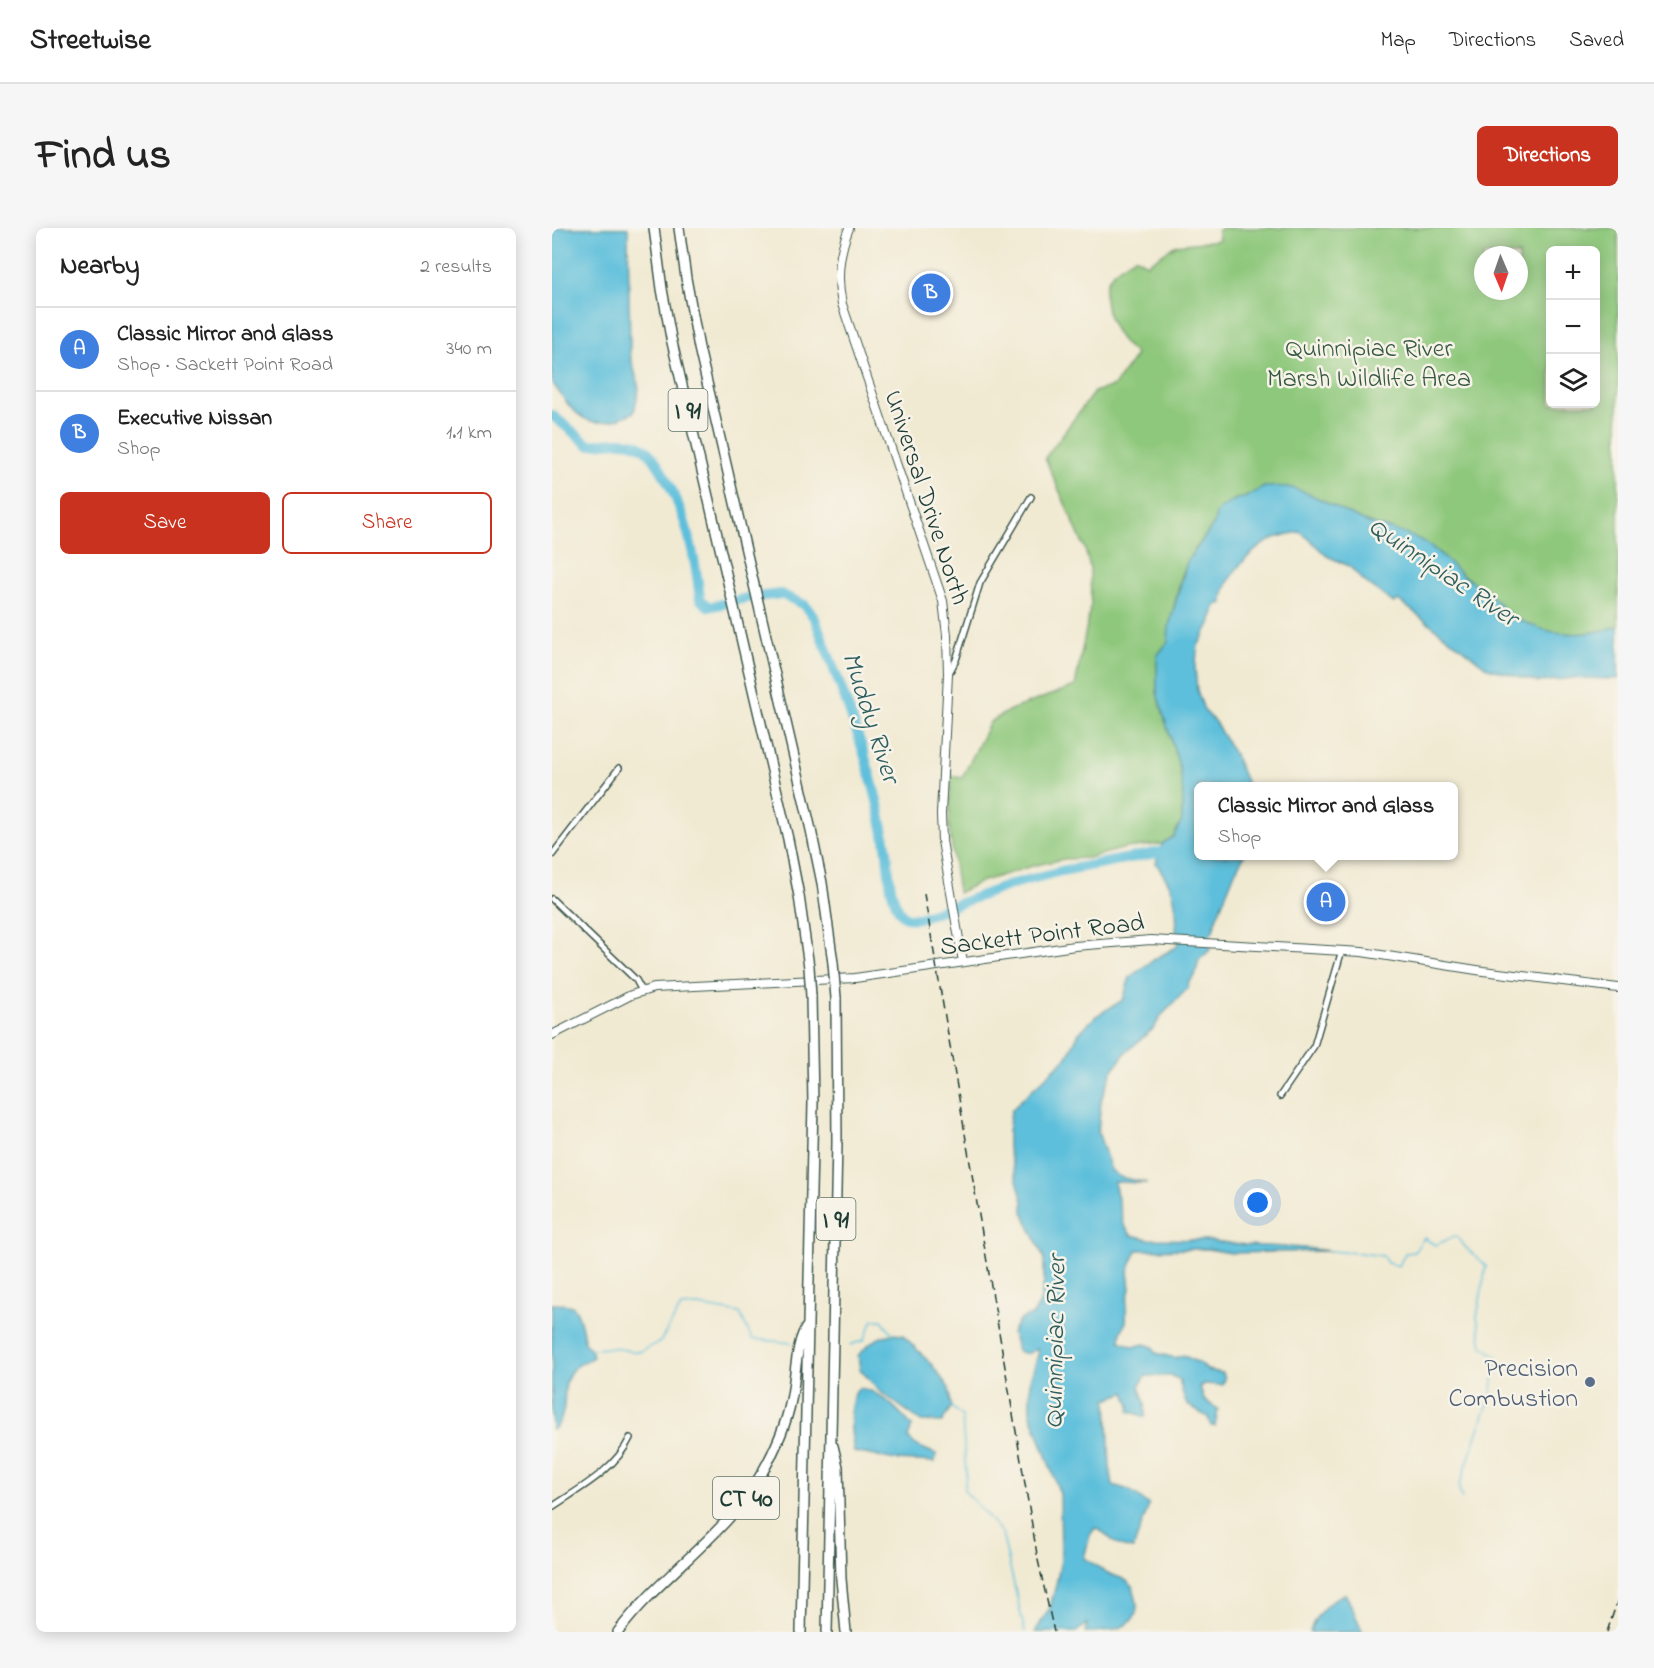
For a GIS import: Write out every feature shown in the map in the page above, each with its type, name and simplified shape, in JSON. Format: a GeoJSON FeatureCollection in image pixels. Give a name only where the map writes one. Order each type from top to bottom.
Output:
{"type":"FeatureCollection","features":[{"type":"Feature","properties":{"kind":"highway","name":"I 91"},"geometry":{"type":"LineString","coordinates":[[654,228],[671,338],[792,860],[808,967],[813,1071],[801,1632]]}},
{"type":"Feature","properties":{"kind":"highway","name":"I 91"},"geometry":{"type":"LineString","coordinates":[[679,228],[699,348],[817,857],[833,963],[838,1101],[827,1632]]}},
{"type":"Feature","properties":{"kind":"highway","name":"CT 40"},"geometry":{"type":"LineString","coordinates":[[618,1632],[640,1605],[720,1528],[757,1482],[785,1424],[796,1376],[799,1340],[808,1325]]}},
{"type":"Feature","properties":{"kind":"highway"},"geometry":{"type":"LineString","coordinates":[[831,1440],[838,1467],[841,1570],[846,1632]]}},
{"type":"Feature","properties":{"kind":"street","name":"Universal Drive North"},"geometry":{"type":"LineString","coordinates":[[849,228],[838,271],[842,304],[943,601],[948,674],[941,814],[942,841],[963,962]]}},
{"type":"Feature","properties":{"kind":"street"},"geometry":{"type":"LineString","coordinates":[[948,674],[956,660],[980,583],[1031,496]]}},
{"type":"Feature","properties":{"kind":"street"},"geometry":{"type":"LineString","coordinates":[[552,855],[619,768]]}},
{"type":"Feature","properties":{"kind":"street"},"geometry":{"type":"LineString","coordinates":[[552,899],[636,980],[642,991]]}},
{"type":"Feature","properties":{"kind":"street","name":"Sackett Point Road"},"geometry":{"type":"LineString","coordinates":[[552,1035],[642,991],[672,986],[788,983],[855,978],[1127,941],[1208,942],[1342,950],[1618,988]]}},
{"type":"Feature","properties":{"kind":"street"},"geometry":{"type":"LineString","coordinates":[[1280,1096],[1314,1046],[1342,950]]}},
{"type":"Feature","properties":{"kind":"street"},"geometry":{"type":"LineString","coordinates":[[552,1508],[614,1462],[630,1438]]}},
{"type":"Feature","properties":{"kind":"green space","name":"Quinnipiac River Marsh Wildlife Area"},"geometry":{"type":"Polygon","coordinates":[[[1221,228],[1618,228],[1618,626],[1576,634],[1534,627],[1506,611],[1486,591],[1463,576],[1434,549],[1419,539],[1366,522],[1295,489],[1264,487],[1223,507],[1216,516],[1214,524],[1191,555],[1182,575],[1169,626],[1168,642],[1157,656],[1157,693],[1180,769],[1183,789],[1182,821],[1173,837],[1162,844],[1125,848],[1088,858],[1064,859],[1036,865],[980,882],[958,893],[949,826],[951,776],[962,778],[990,722],[1010,710],[1075,686],[1091,604],[1090,568],[1085,549],[1045,458],[1094,392],[1114,386],[1136,355],[1123,342],[1109,318],[1105,299],[1108,281],[1115,271],[1135,257],[1147,264],[1176,245],[1219,240],[1218,232],[1221,228]]]}},
{"type":"Feature","properties":{"kind":"water"},"geometry":{"type":"Polygon","coordinates":[[[552,228],[628,228],[630,354],[639,388],[634,412],[619,419],[595,422],[586,419],[577,414],[552,382],[552,228]]]}},
{"type":"Feature","properties":{"kind":"water","name":"Quinnipiac River"},"geometry":{"type":"Polygon","coordinates":[[[1264,487],[1297,489],[1366,522],[1419,539],[1434,549],[1463,576],[1486,591],[1506,611],[1534,627],[1576,634],[1618,626],[1618,679],[1573,678],[1538,682],[1488,668],[1398,600],[1394,603],[1365,582],[1349,566],[1327,556],[1299,532],[1278,537],[1266,543],[1240,564],[1233,574],[1224,593],[1223,603],[1216,605],[1210,624],[1198,646],[1195,668],[1197,690],[1204,710],[1215,722],[1234,754],[1246,782],[1194,782],[1194,860],[1242,860],[1213,931],[1208,937],[1210,950],[1199,960],[1195,976],[1189,982],[1188,988],[1162,1015],[1153,1029],[1126,1052],[1112,1071],[1101,1100],[1098,1132],[1111,1170],[1120,1177],[1147,1183],[1114,1182],[1124,1225],[1131,1235],[1149,1239],[1205,1240],[1330,1251],[1231,1253],[1207,1249],[1137,1250],[1128,1271],[1130,1289],[1126,1322],[1120,1341],[1134,1347],[1144,1344],[1153,1347],[1156,1353],[1175,1358],[1183,1355],[1201,1364],[1207,1370],[1223,1373],[1225,1379],[1222,1385],[1203,1384],[1200,1387],[1204,1400],[1218,1409],[1215,1426],[1211,1426],[1208,1417],[1187,1403],[1179,1379],[1170,1376],[1146,1376],[1139,1386],[1145,1403],[1145,1417],[1129,1411],[1130,1406],[1125,1392],[1107,1399],[1110,1468],[1113,1485],[1129,1490],[1149,1505],[1133,1549],[1115,1543],[1095,1528],[1090,1535],[1084,1558],[1129,1583],[1136,1596],[1136,1614],[1126,1625],[1110,1630],[1085,1632],[1087,1624],[1076,1632],[1035,1632],[1050,1608],[1061,1560],[1060,1494],[1030,1412],[1030,1380],[1038,1355],[1037,1348],[1028,1353],[1018,1351],[1012,1333],[1020,1321],[1033,1315],[1040,1303],[1044,1282],[1044,1258],[1023,1212],[1023,1201],[1008,1149],[1011,1111],[1067,1057],[1079,1033],[1096,1016],[1123,1000],[1130,977],[1178,946],[1174,898],[1170,885],[1156,863],[1162,844],[1173,837],[1182,821],[1183,794],[1180,769],[1157,693],[1157,656],[1168,642],[1169,626],[1187,562],[1214,524],[1216,514],[1220,509],[1236,499],[1244,498],[1264,487]]]}},
{"type":"Feature","properties":{"kind":"water"},"geometry":{"type":"Polygon","coordinates":[[[552,1304],[575,1308],[581,1323],[584,1343],[591,1349],[593,1357],[575,1367],[568,1376],[562,1417],[552,1430],[552,1304]]]}},
{"type":"Feature","properties":{"kind":"water"},"geometry":{"type":"Polygon","coordinates":[[[893,1334],[903,1335],[931,1364],[949,1388],[951,1407],[942,1422],[921,1421],[879,1391],[860,1369],[858,1356],[870,1344],[893,1334]]]}},
{"type":"Feature","properties":{"kind":"water"},"geometry":{"type":"Polygon","coordinates":[[[859,1388],[882,1397],[895,1408],[912,1426],[908,1438],[917,1446],[936,1454],[935,1462],[896,1460],[854,1452],[851,1410],[852,1401],[859,1388]]]}},
{"type":"Feature","properties":{"kind":"water"},"geometry":{"type":"Polygon","coordinates":[[[1345,1594],[1363,1632],[1310,1632],[1323,1609],[1345,1594]]]}},
{"type":"Feature","properties":{"kind":"waterway","name":"Muddy River"},"geometry":{"type":"LineString","coordinates":[[552,415],[589,445],[628,443],[640,446],[651,455],[678,504],[692,550],[700,599],[709,607],[746,598],[781,594],[805,605],[815,619],[867,762],[882,821],[892,893],[894,901],[905,917],[919,918],[1013,884],[1061,871],[1194,846]]}},
{"type":"Feature","properties":{"kind":"waterway"},"geometry":{"type":"LineString","coordinates":[[1329,1251],[1383,1256],[1387,1263],[1399,1266],[1405,1253],[1414,1252],[1424,1238],[1435,1245],[1456,1236],[1486,1266],[1477,1317],[1482,1346],[1496,1356],[1497,1372],[1459,1488],[1462,1498]]}},
{"type":"Feature","properties":{"kind":"waterway"},"geometry":{"type":"LineString","coordinates":[[591,1349],[613,1348],[639,1352],[660,1342],[681,1307],[698,1306],[740,1313],[752,1339],[792,1343]]}},
{"type":"Feature","properties":{"kind":"waterway"},"geometry":{"type":"LineString","coordinates":[[850,1345],[864,1340],[873,1320],[882,1320],[893,1334]]}},
{"type":"Feature","properties":{"kind":"waterway"},"geometry":{"type":"LineString","coordinates":[[950,1406],[962,1416],[966,1474],[964,1490],[1002,1533],[1025,1632]]}},
{"type":"Feature","properties":{"kind":"railway"},"geometry":{"type":"LineString","coordinates":[[924,894],[1038,1560],[1054,1632]]}},
{"type":"Feature","properties":{"kind":"railway"},"geometry":{"type":"LineString","coordinates":[[1607,1632],[1618,1599]]}},
{"type":"Feature","properties":{"kind":"place","name":"Executive Nissan"},"geometry":{"type":"Point","coordinates":[931,293]}},
{"type":"Feature","properties":{"kind":"place","name":"Classic Mirror and Glass"},"geometry":{"type":"Point","coordinates":[1326,902]}},
{"type":"Feature","properties":{"kind":"place","name":"Precision Combustion"},"geometry":{"type":"Point","coordinates":[1590,1382]}}]}
